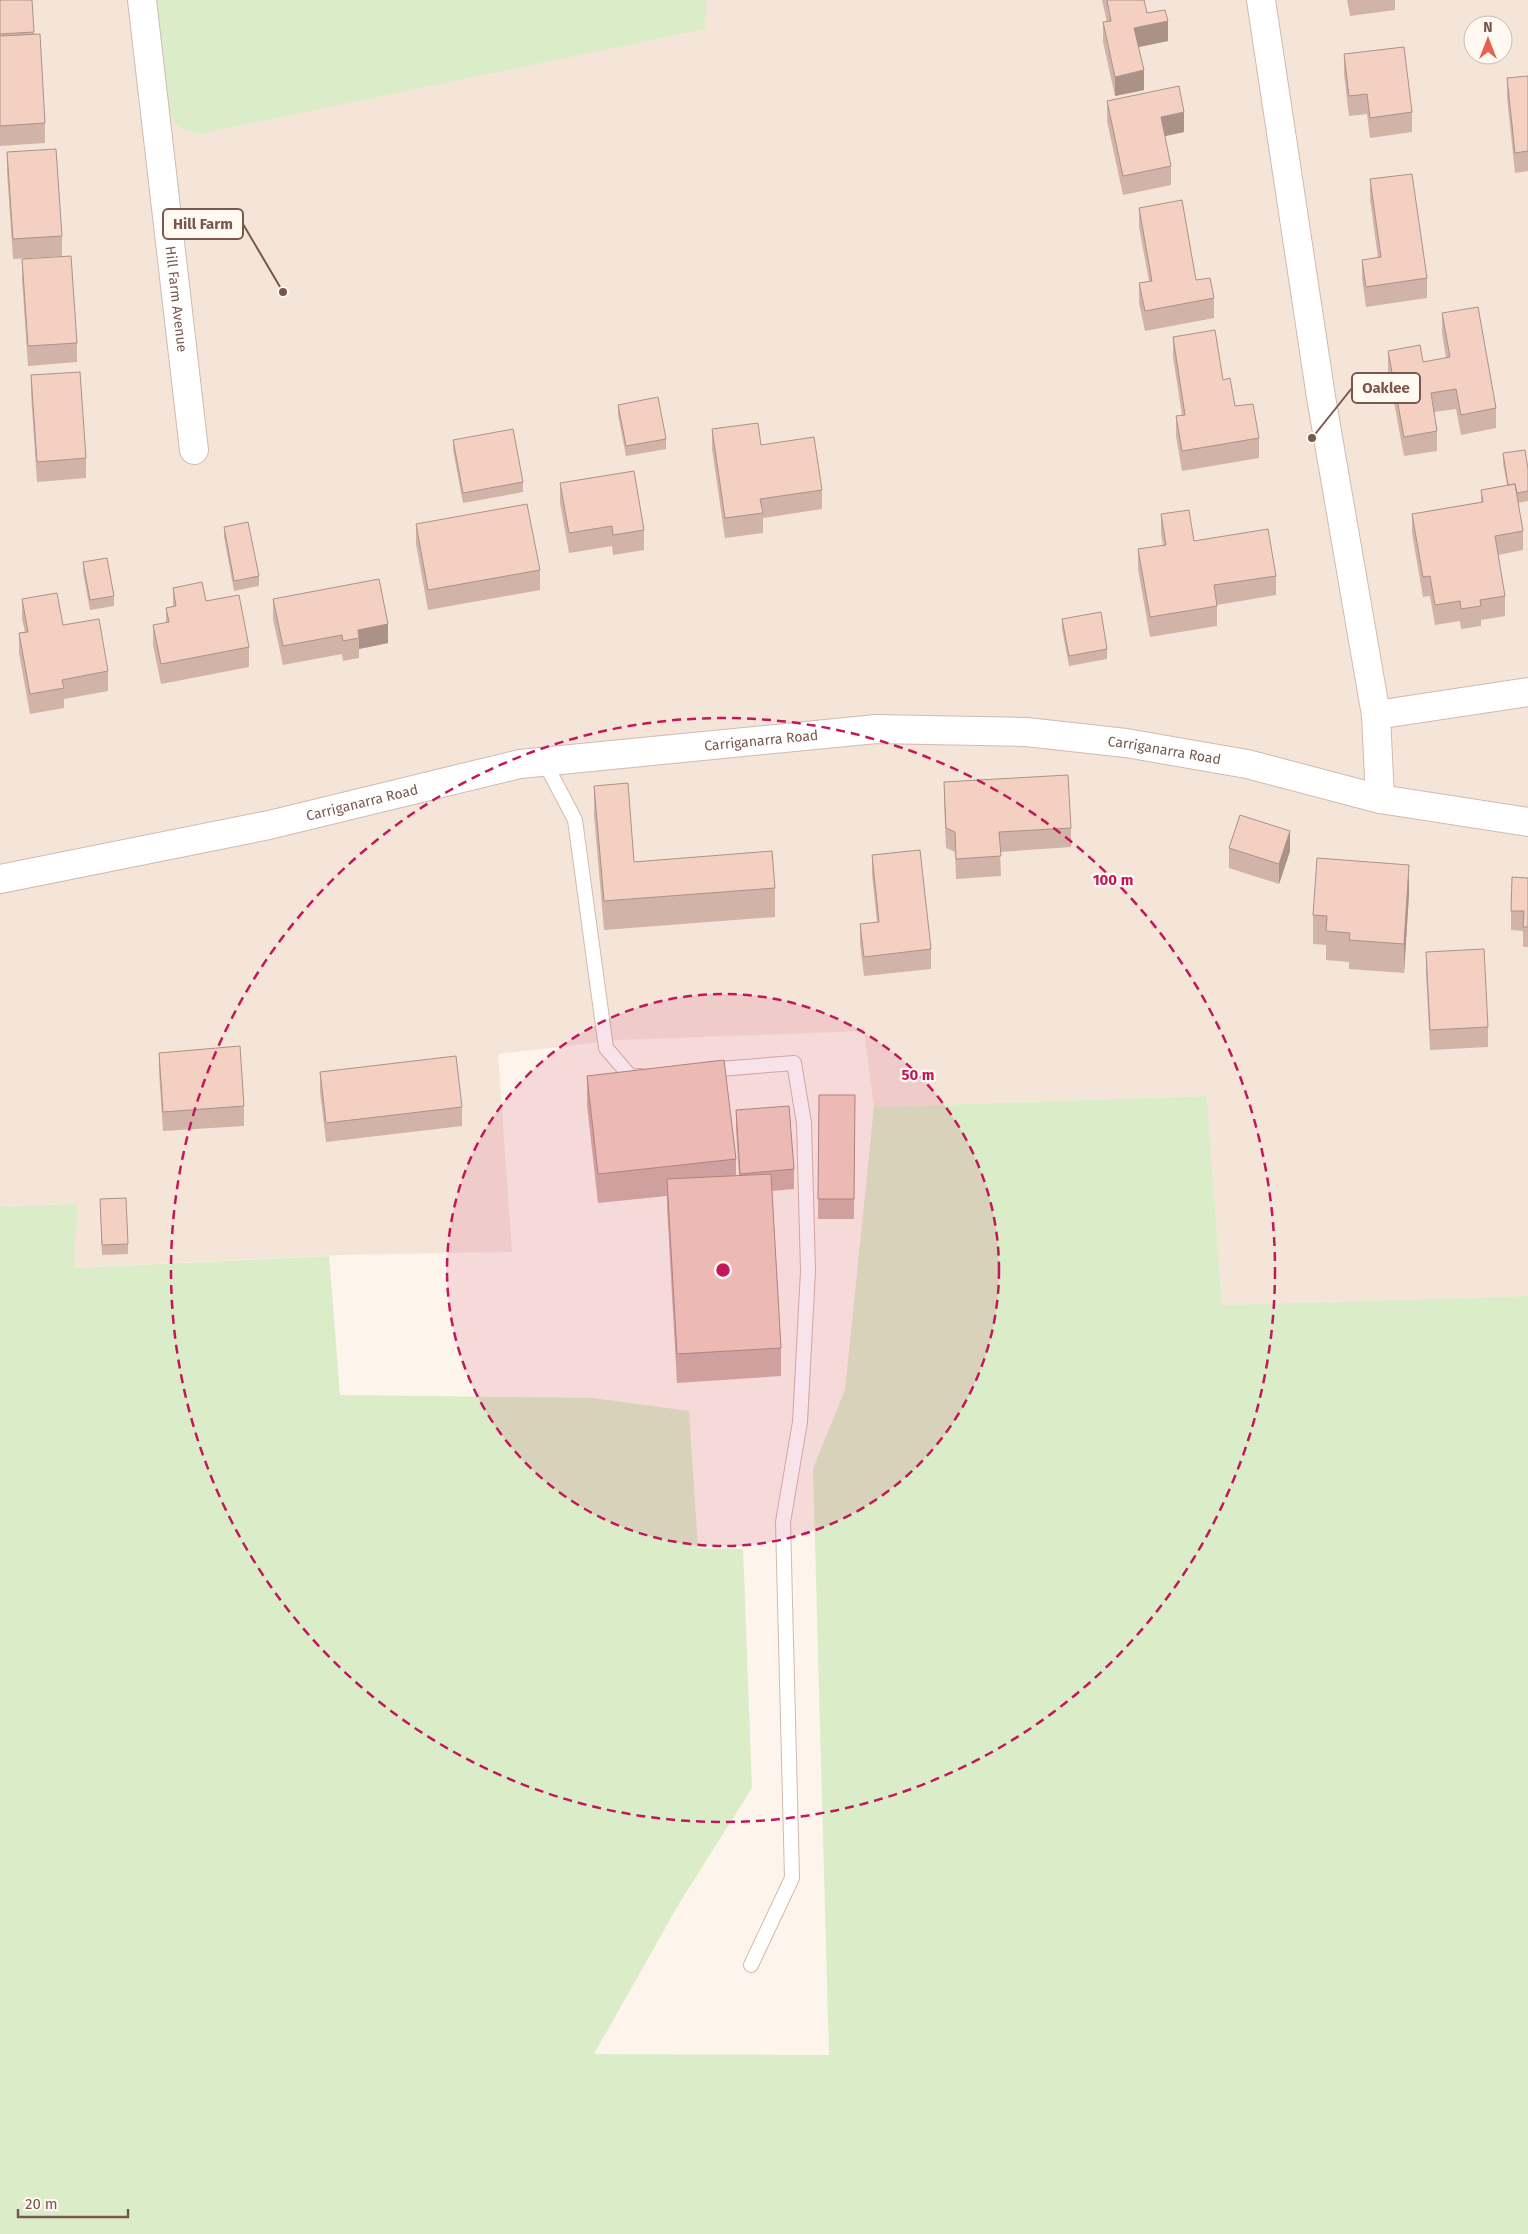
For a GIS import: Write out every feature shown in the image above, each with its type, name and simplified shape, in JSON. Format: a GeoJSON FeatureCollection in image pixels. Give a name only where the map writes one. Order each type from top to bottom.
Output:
{"type":"FeatureCollection","features":[{"type":"Feature","properties":{"kind":"street","name":"Hill Farm Avenue"},"geometry":{"type":"LineString","coordinates":[[142,0],[194,450]]}},
{"type":"Feature","properties":{"kind":"street"},"geometry":{"type":"LineString","coordinates":[[1261,0],[1321,397],[1376,715],[1380,799]]}},
{"type":"Feature","properties":{"kind":"street"},"geometry":{"type":"LineString","coordinates":[[1376,715],[1528,692]]}},
{"type":"Feature","properties":{"kind":"street","name":"Carriganarra Road"},"geometry":{"type":"LineString","coordinates":[[0,879],[269,825],[520,764],[876,729],[1026,732],[1126,744],[1247,764],[1380,799],[1528,822]]}},
{"type":"Feature","properties":{"kind":"lane"},"geometry":{"type":"LineString","coordinates":[[544,761],[575,820],[606,1048],[630,1077],[650,1075]]}},
{"type":"Feature","properties":{"kind":"lane"},"geometry":{"type":"LineString","coordinates":[[698,1071],[794,1063],[804,1123],[808,1271],[800,1422],[783,1522],[792,1878],[751,1965]]}},
{"type":"Feature","properties":{"kind":"shaded area"},"geometry":{"type":"Polygon","coordinates":[[[0,0],[1528,0],[1528,1296],[1222,1305],[1207,1096],[874,1107],[864,1031],[620,1040],[498,1054],[512,1252],[340,1255],[74,1268],[77,1204],[0,1206],[0,892],[9,891],[0,864],[0,0]]]}},
{"type":"Feature","properties":{"kind":"green space"},"geometry":{"type":"Polygon","coordinates":[[[157,0],[707,0],[705,29],[200,134],[179,127],[168,113],[157,0]]]}},
{"type":"Feature","properties":{"kind":"green space"},"geometry":{"type":"Polygon","coordinates":[[[1207,1096],[1222,1305],[1528,1296],[1528,2234],[0,2234],[0,1206],[78,1204],[74,1268],[329,1256],[340,1395],[593,1398],[689,1411],[698,1548],[743,1549],[752,1788],[680,1902],[594,2054],[829,2055],[813,1468],[845,1390],[874,1107],[1207,1096]]]}},
{"type":"Feature","properties":{"kind":"building"},"geometry":{"type":"Polygon","coordinates":[[[0,0],[32,0],[34,32],[0,34],[0,0]]]}},
{"type":"Feature","properties":{"kind":"building"},"geometry":{"type":"Polygon","coordinates":[[[1107,0],[1144,0],[1147,13],[1165,10],[1168,21],[1134,28],[1144,70],[1115,77],[1103,22],[1111,21],[1107,0]]]}},
{"type":"Feature","properties":{"kind":"building"},"geometry":{"type":"Polygon","coordinates":[[[40,34],[45,123],[0,126],[0,36],[40,34]]]}},
{"type":"Feature","properties":{"kind":"building"},"geometry":{"type":"Polygon","coordinates":[[[1404,47],[1412,112],[1370,118],[1367,94],[1349,96],[1344,54],[1404,47]]]}},
{"type":"Feature","properties":{"kind":"building"},"geometry":{"type":"Polygon","coordinates":[[[1528,76],[1528,151],[1515,153],[1507,78],[1528,76]]]}},
{"type":"Feature","properties":{"kind":"building"},"geometry":{"type":"Polygon","coordinates":[[[1179,86],[1184,112],[1161,117],[1171,166],[1123,176],[1107,101],[1179,86]]]}},
{"type":"Feature","properties":{"kind":"building"},"geometry":{"type":"Polygon","coordinates":[[[56,149],[62,236],[13,239],[7,152],[56,149]]]}},
{"type":"Feature","properties":{"kind":"building"},"geometry":{"type":"Polygon","coordinates":[[[1412,174],[1427,278],[1366,287],[1362,260],[1381,257],[1370,179],[1412,174]]]}},
{"type":"Feature","properties":{"kind":"building"},"geometry":{"type":"Polygon","coordinates":[[[1182,200],[1196,280],[1210,278],[1214,298],[1145,311],[1139,283],[1152,281],[1139,208],[1182,200]]]}},
{"type":"Feature","properties":{"kind":"building"},"geometry":{"type":"Polygon","coordinates":[[[71,256],[77,343],[28,346],[22,259],[71,256]]]}},
{"type":"Feature","properties":{"kind":"building"},"geometry":{"type":"Polygon","coordinates":[[[1478,307],[1496,408],[1461,415],[1456,389],[1431,393],[1437,431],[1404,437],[1388,351],[1420,345],[1423,362],[1450,357],[1442,313],[1478,307]]]}},
{"type":"Feature","properties":{"kind":"building"},"geometry":{"type":"Polygon","coordinates":[[[1215,330],[1223,380],[1230,378],[1235,406],[1253,404],[1259,438],[1182,451],[1176,416],[1185,415],[1173,337],[1215,330]]]}},
{"type":"Feature","properties":{"kind":"building"},"geometry":{"type":"Polygon","coordinates":[[[80,372],[86,458],[37,462],[31,375],[80,372]]]}},
{"type":"Feature","properties":{"kind":"building"},"geometry":{"type":"Polygon","coordinates":[[[658,397],[666,439],[626,446],[618,405],[658,397]]]}},
{"type":"Feature","properties":{"kind":"building"},"geometry":{"type":"Polygon","coordinates":[[[758,423],[761,445],[814,437],[822,490],[760,499],[763,513],[725,518],[712,429],[758,423]]]}},
{"type":"Feature","properties":{"kind":"building"},"geometry":{"type":"Polygon","coordinates":[[[513,429],[523,482],[463,493],[453,440],[513,429]]]}},
{"type":"Feature","properties":{"kind":"building"},"geometry":{"type":"Polygon","coordinates":[[[1525,450],[1528,469],[1528,491],[1517,493],[1515,484],[1508,485],[1503,453],[1525,450]]]}},
{"type":"Feature","properties":{"kind":"building"},"geometry":{"type":"Polygon","coordinates":[[[634,471],[644,530],[613,535],[612,526],[569,533],[560,483],[634,471]]]}},
{"type":"Feature","properties":{"kind":"building"},"geometry":{"type":"Polygon","coordinates":[[[1515,484],[1523,531],[1495,536],[1505,596],[1480,600],[1481,606],[1461,609],[1460,601],[1435,605],[1430,576],[1423,577],[1412,514],[1483,502],[1481,490],[1515,484]]]}},
{"type":"Feature","properties":{"kind":"building"},"geometry":{"type":"Polygon","coordinates":[[[527,504],[540,570],[428,590],[416,524],[527,504]]]}},
{"type":"Feature","properties":{"kind":"building"},"geometry":{"type":"Polygon","coordinates":[[[1189,510],[1194,541],[1268,529],[1276,576],[1214,585],[1217,606],[1150,617],[1138,549],[1166,545],[1161,514],[1189,510]]]}},
{"type":"Feature","properties":{"kind":"building"},"geometry":{"type":"Polygon","coordinates":[[[248,522],[259,576],[234,581],[224,527],[248,522]]]}},
{"type":"Feature","properties":{"kind":"building"},"geometry":{"type":"Polygon","coordinates":[[[107,558],[114,596],[90,600],[83,562],[107,558]]]}},
{"type":"Feature","properties":{"kind":"building"},"geometry":{"type":"Polygon","coordinates":[[[379,579],[388,624],[358,630],[359,638],[343,641],[342,635],[283,646],[273,599],[379,579]]]}},
{"type":"Feature","properties":{"kind":"building"},"geometry":{"type":"Polygon","coordinates":[[[202,582],[206,601],[239,595],[249,647],[161,664],[153,625],[169,622],[166,608],[176,606],[173,588],[202,582]]]}},
{"type":"Feature","properties":{"kind":"building"},"geometry":{"type":"Polygon","coordinates":[[[57,593],[63,625],[99,619],[108,671],[62,680],[64,688],[30,694],[19,633],[28,632],[22,599],[57,593]]]}},
{"type":"Feature","properties":{"kind":"building"},"geometry":{"type":"Polygon","coordinates":[[[1101,612],[1107,649],[1069,656],[1062,619],[1101,612]]]}},
{"type":"Feature","properties":{"kind":"building"},"geometry":{"type":"Polygon","coordinates":[[[1068,775],[1071,828],[999,832],[1001,856],[956,859],[955,832],[946,828],[944,782],[1068,775]]]}},
{"type":"Feature","properties":{"kind":"building"},"geometry":{"type":"Polygon","coordinates":[[[628,783],[634,862],[772,851],[775,888],[604,901],[594,786],[628,783]]]}},
{"type":"Feature","properties":{"kind":"building"},"geometry":{"type":"Polygon","coordinates":[[[1240,815],[1290,831],[1279,864],[1229,848],[1240,815]]]}},
{"type":"Feature","properties":{"kind":"building"},"geometry":{"type":"Polygon","coordinates":[[[920,850],[931,949],[864,957],[860,924],[879,922],[872,855],[920,850]]]}},
{"type":"Feature","properties":{"kind":"building"},"geometry":{"type":"Polygon","coordinates":[[[1317,858],[1409,865],[1404,944],[1349,940],[1350,933],[1326,931],[1327,916],[1313,915],[1317,858]]]}},
{"type":"Feature","properties":{"kind":"building"},"geometry":{"type":"Polygon","coordinates":[[[1512,877],[1528,878],[1528,927],[1523,927],[1524,911],[1511,911],[1512,877]]]}},
{"type":"Feature","properties":{"kind":"building"},"geometry":{"type":"Polygon","coordinates":[[[1484,949],[1488,1027],[1430,1030],[1426,952],[1484,949]]]}},
{"type":"Feature","properties":{"kind":"building"},"geometry":{"type":"Polygon","coordinates":[[[240,1046],[244,1106],[163,1112],[159,1053],[240,1046]]]}},
{"type":"Feature","properties":{"kind":"building"},"geometry":{"type":"Polygon","coordinates":[[[456,1056],[462,1107],[326,1123],[320,1072],[456,1056]]]}},
{"type":"Feature","properties":{"kind":"building"},"geometry":{"type":"Polygon","coordinates":[[[724,1060],[736,1159],[598,1174],[587,1076],[724,1060]]]}},
{"type":"Feature","properties":{"kind":"building"},"geometry":{"type":"Polygon","coordinates":[[[819,1095],[855,1095],[854,1199],[818,1199],[819,1095]]]}},
{"type":"Feature","properties":{"kind":"building"},"geometry":{"type":"Polygon","coordinates":[[[789,1106],[794,1169],[740,1174],[736,1110],[789,1106]]]}},
{"type":"Feature","properties":{"kind":"building"},"geometry":{"type":"Polygon","coordinates":[[[771,1174],[781,1348],[677,1354],[667,1179],[771,1174]]]}},
{"type":"Feature","properties":{"kind":"building"},"geometry":{"type":"Polygon","coordinates":[[[126,1198],[128,1244],[102,1245],[100,1199],[126,1198]]]}},
{"type":"Feature","properties":{"kind":"place","name":"Hill Farm"},"geometry":{"type":"Point","coordinates":[283,292]}},
{"type":"Feature","properties":{"kind":"place","name":"Oaklee"},"geometry":{"type":"Point","coordinates":[1312,438]}}]}
